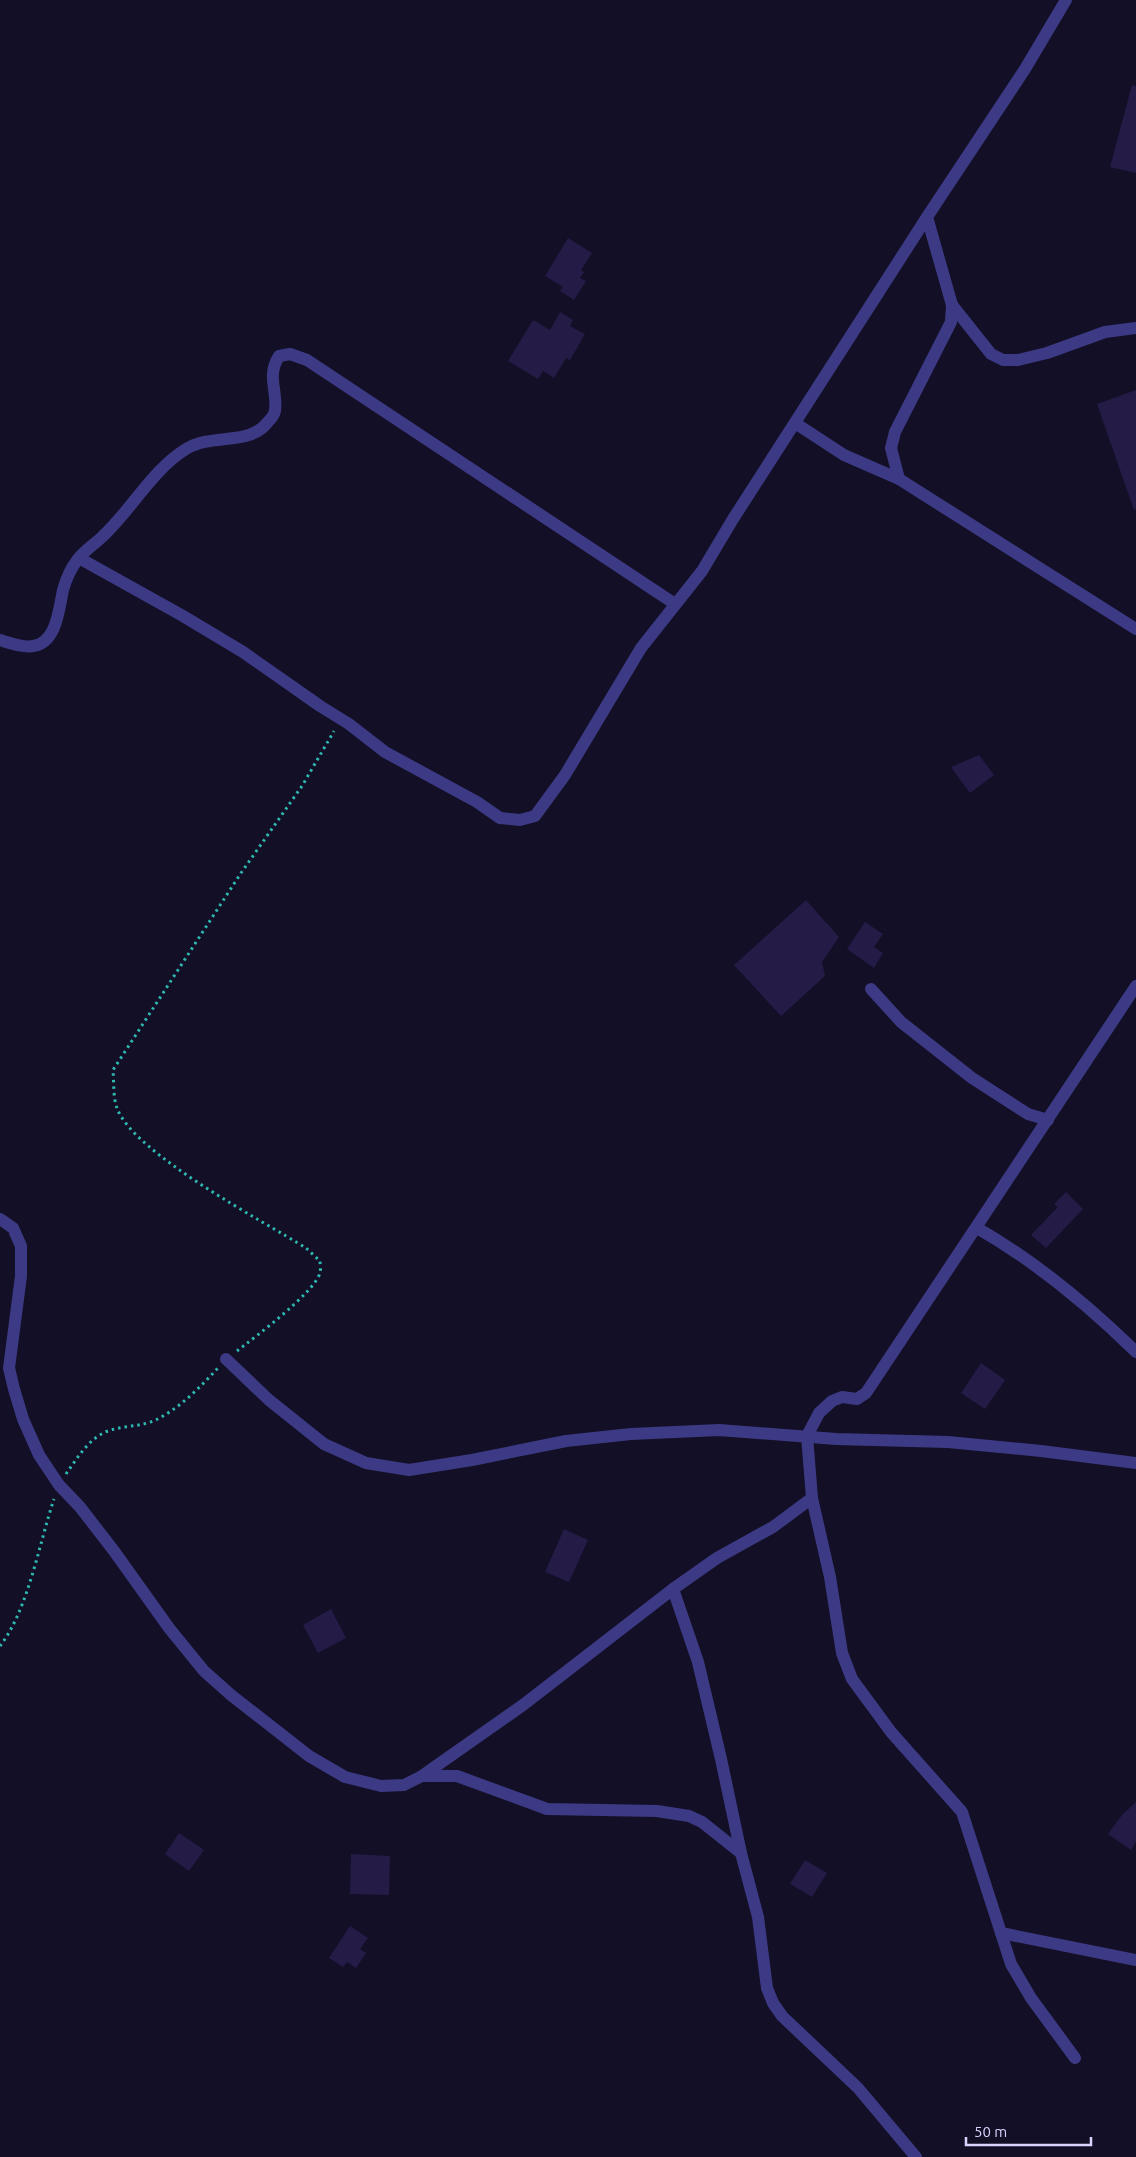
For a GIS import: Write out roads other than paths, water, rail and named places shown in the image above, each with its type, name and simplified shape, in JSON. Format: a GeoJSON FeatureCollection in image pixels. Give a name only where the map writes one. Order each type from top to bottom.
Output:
{"type":"FeatureCollection","features":[{"type":"Feature","properties":{"kind":"street"},"geometry":{"type":"LineString","coordinates":[[79,558],[217,636],[349,724],[385,752],[477,802],[500,818],[520,820],[535,816],[570,768],[641,648],[702,571],[733,519],[927,217],[1025,69],[1066,0]]}},
{"type":"Feature","properties":{"kind":"street"},"geometry":{"type":"LineString","coordinates":[[899,479],[890,448],[895,432],[951,322],[952,305],[927,217]]}},
{"type":"Feature","properties":{"kind":"street"},"geometry":{"type":"LineString","coordinates":[[952,305],[991,354],[1003,360],[1018,360],[1046,354],[1105,332],[1136,328]]}},
{"type":"Feature","properties":{"kind":"street"},"geometry":{"type":"LineString","coordinates":[[0,640],[32,646],[40,644],[46,639],[55,626],[69,573],[79,558],[103,536],[153,476],[175,456],[204,441],[256,434],[275,412],[273,366],[278,356],[290,354],[306,360],[675,604]]}},
{"type":"Feature","properties":{"kind":"street"},"geometry":{"type":"LineString","coordinates":[[795,423],[844,454],[899,479],[1136,629]]}},
{"type":"Feature","properties":{"kind":"street"},"geometry":{"type":"LineString","coordinates":[[1075,2058],[1032,1998],[1011,1964],[962,1812],[891,1732],[852,1678],[842,1653],[830,1577],[812,1498],[807,1436],[819,1413],[832,1401],[842,1397],[857,1399],[866,1393],[1136,986]]}},
{"type":"Feature","properties":{"kind":"street"},"geometry":{"type":"LineString","coordinates":[[871,989],[901,1022],[972,1078],[1028,1114],[1048,1120]]}},
{"type":"Feature","properties":{"kind":"street"},"geometry":{"type":"LineString","coordinates":[[0,1219],[13,1228],[21,1246],[21,1276],[9,1368],[23,1419],[39,1455],[59,1486],[80,1507],[103,1536],[169,1628],[204,1671],[231,1695],[309,1756],[345,1777],[381,1786],[404,1785],[422,1776],[523,1705],[673,1589],[718,1558],[773,1527],[812,1498]]}},
{"type":"Feature","properties":{"kind":"street"},"geometry":{"type":"LineString","coordinates":[[977,1228],[1010,1246],[1028,1260],[1110,1326],[1136,1352]]}},
{"type":"Feature","properties":{"kind":"street"},"geometry":{"type":"LineString","coordinates":[[226,1359],[269,1400],[324,1444],[366,1463],[409,1470],[472,1460],[566,1441],[630,1434],[719,1430],[807,1436],[836,1440],[948,1442],[1041,1450],[1136,1463]]}},
{"type":"Feature","properties":{"kind":"street"},"geometry":{"type":"LineString","coordinates":[[673,1589],[698,1662],[741,1853],[758,1917],[767,1988],[773,2003],[782,2016],[858,2088],[916,2157]]}},
{"type":"Feature","properties":{"kind":"street"},"geometry":{"type":"LineString","coordinates":[[422,1776],[445,1774],[457,1776],[547,1809],[657,1812],[689,1816],[702,1822],[741,1853]]}},
{"type":"Feature","properties":{"kind":"street"},"geometry":{"type":"LineString","coordinates":[[1001,1933],[1136,1960]]}}]}
